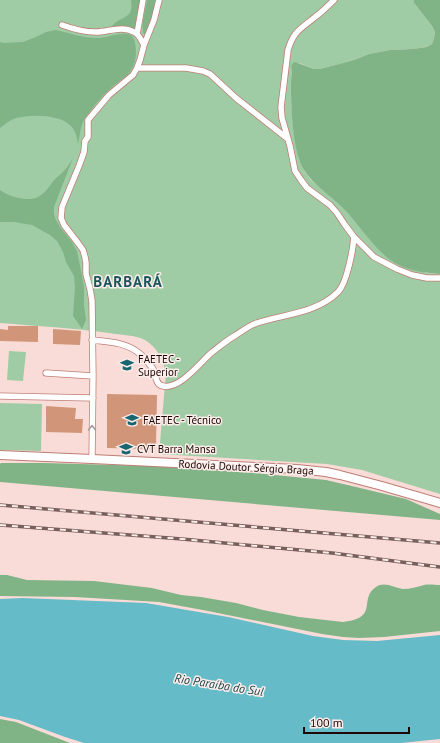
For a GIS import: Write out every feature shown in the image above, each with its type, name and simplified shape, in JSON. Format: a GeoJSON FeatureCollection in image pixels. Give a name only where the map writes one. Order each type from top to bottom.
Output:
{"type":"FeatureCollection","features":[{"type":"Feature","properties":{"kind":"main road","name":"Rodovia Doutor Sérgio Braga"},"geometry":{"type":"LineString","coordinates":[[0,455],[297,469],[326,472],[354,478],[440,503]]}},
{"type":"Feature","properties":{"kind":"street"},"geometry":{"type":"LineString","coordinates":[[137,34],[143,0]]}},
{"type":"Feature","properties":{"kind":"street"},"geometry":{"type":"LineString","coordinates":[[92,459],[92,302],[86,274],[85,257],[78,243],[64,225],[61,218],[61,211],[84,152],[85,142],[88,137],[88,120],[109,95],[133,74],[137,68],[144,44],[154,20],[159,0]]}},
{"type":"Feature","properties":{"kind":"street"},"geometry":{"type":"LineString","coordinates":[[334,0],[314,19],[300,28],[290,41],[281,107],[282,118],[295,171],[307,188],[330,205],[354,237],[374,257],[412,275],[427,278],[440,278]]}},
{"type":"Feature","properties":{"kind":"street"},"geometry":{"type":"LineString","coordinates":[[62,25],[89,32],[112,29],[134,32],[144,44]]}},
{"type":"Feature","properties":{"kind":"street"},"geometry":{"type":"LineString","coordinates":[[137,68],[186,68],[203,71],[210,74],[236,98],[288,139]]}},
{"type":"Feature","properties":{"kind":"street"},"geometry":{"type":"LineString","coordinates":[[92,338],[131,348],[147,361],[153,369],[157,382],[161,386],[175,385],[185,379],[213,352],[236,334],[256,323],[313,308],[331,298],[340,290],[351,257],[354,237]]}},
{"type":"Feature","properties":{"kind":"street"},"geometry":{"type":"LineString","coordinates":[[46,373],[93,376]]}},
{"type":"Feature","properties":{"kind":"street"},"geometry":{"type":"LineString","coordinates":[[0,396],[93,398]]}},
{"type":"Feature","properties":{"kind":"green space"},"geometry":{"type":"Polygon","coordinates":[[[0,0],[414,0],[414,3],[435,32],[432,44],[427,47],[390,50],[369,54],[354,60],[320,69],[314,69],[299,63],[291,66],[291,98],[293,129],[300,162],[311,180],[345,209],[375,246],[426,273],[440,274],[440,494],[362,470],[327,464],[159,454],[166,373],[159,354],[153,346],[141,338],[128,335],[68,328],[0,323],[0,0]]]}},
{"type":"Feature","properties":{"kind":"green space"},"geometry":{"type":"Polygon","coordinates":[[[131,0],[141,0],[135,29],[112,26],[129,14],[131,11],[131,0]]]}},
{"type":"Feature","properties":{"kind":"green space"},"geometry":{"type":"Polygon","coordinates":[[[147,0],[155,0],[152,18],[144,35],[143,22],[147,0]]]}},
{"type":"Feature","properties":{"kind":"green space"},"geometry":{"type":"Polygon","coordinates":[[[414,0],[440,0],[440,274],[408,269],[390,260],[375,246],[350,215],[319,187],[303,169],[297,153],[292,123],[291,66],[293,63],[295,62],[314,69],[320,69],[354,60],[369,54],[390,50],[427,47],[432,44],[435,32],[414,3],[414,0]]]}},
{"type":"Feature","properties":{"kind":"green space"},"geometry":{"type":"Polygon","coordinates":[[[56,30],[93,38],[127,34],[133,37],[136,49],[136,58],[130,72],[96,103],[84,120],[78,144],[72,127],[54,117],[29,116],[16,118],[0,128],[0,42],[23,42],[46,32],[56,30]]]}},
{"type":"Feature","properties":{"kind":"green space"},"geometry":{"type":"Polygon","coordinates":[[[73,158],[54,207],[54,214],[60,227],[77,251],[84,286],[86,320],[82,329],[73,316],[75,287],[74,276],[57,241],[50,235],[32,225],[14,222],[0,222],[0,190],[8,195],[24,199],[38,197],[46,191],[55,179],[64,171],[73,158]]]}},
{"type":"Feature","properties":{"kind":"green space"},"geometry":{"type":"Polygon","coordinates":[[[9,351],[26,352],[23,381],[7,380],[9,351]]]}},
{"type":"Feature","properties":{"kind":"green space"},"geometry":{"type":"Polygon","coordinates":[[[0,403],[42,404],[41,451],[0,450],[0,403]]]}},
{"type":"Feature","properties":{"kind":"green space"},"geometry":{"type":"Polygon","coordinates":[[[1,463],[152,466],[326,480],[406,499],[440,514],[440,520],[0,482],[1,463]]]}},
{"type":"Feature","properties":{"kind":"green space"},"geometry":{"type":"Polygon","coordinates":[[[0,575],[7,575],[27,580],[94,581],[152,588],[181,595],[236,603],[299,617],[343,622],[361,617],[367,608],[368,597],[379,585],[403,589],[426,585],[440,585],[440,631],[384,637],[343,637],[159,602],[75,597],[0,596],[0,575]]]}},
{"type":"Feature","properties":{"kind":"green space"},"geometry":{"type":"Polygon","coordinates":[[[0,719],[16,722],[70,743],[0,743],[0,719]]]}},
{"type":"Feature","properties":{"kind":"water","name":"Rio Paraíba do Sul"},"geometry":{"type":"Polygon","coordinates":[[[23,598],[146,603],[228,617],[313,636],[343,640],[377,641],[440,635],[440,739],[401,743],[84,743],[19,720],[0,716],[0,599],[23,598]]]}},
{"type":"Feature","properties":{"kind":"building"},"geometry":{"type":"Polygon","coordinates":[[[8,326],[38,326],[38,342],[0,341],[0,329],[8,330],[8,326]]]}},
{"type":"Feature","properties":{"kind":"building"},"geometry":{"type":"Polygon","coordinates":[[[53,329],[81,331],[80,345],[53,344],[53,329]]]}},
{"type":"Feature","properties":{"kind":"building","name":"FAETEC - Técnico"},"geometry":{"type":"Polygon","coordinates":[[[107,394],[157,395],[156,446],[154,449],[107,448],[107,394]]]}},
{"type":"Feature","properties":{"kind":"building"},"geometry":{"type":"Polygon","coordinates":[[[46,406],[76,408],[75,419],[83,419],[82,433],[46,432],[46,406]]]}},
{"type":"Feature","properties":{"kind":"railway"},"geometry":{"type":"LineString","coordinates":[[0,505],[440,543]]}},
{"type":"Feature","properties":{"kind":"railway"},"geometry":{"type":"LineString","coordinates":[[0,525],[182,539],[332,553],[440,567]]}},
{"type":"Feature","properties":{"kind":"place","name":"FAETEC - Superior"},"geometry":{"type":"Point","coordinates":[127,365]}},
{"type":"Feature","properties":{"kind":"place","name":"FAETEC - Técnico"},"geometry":{"type":"Point","coordinates":[132,420]}},
{"type":"Feature","properties":{"kind":"place","name":"CVT Barra Mansa"},"geometry":{"type":"Point","coordinates":[126,449]}},
{"type":"Feature","properties":{"kind":"district","name":"BARBARÁ"},"geometry":{"type":"Point","coordinates":[128,282]}}]}
